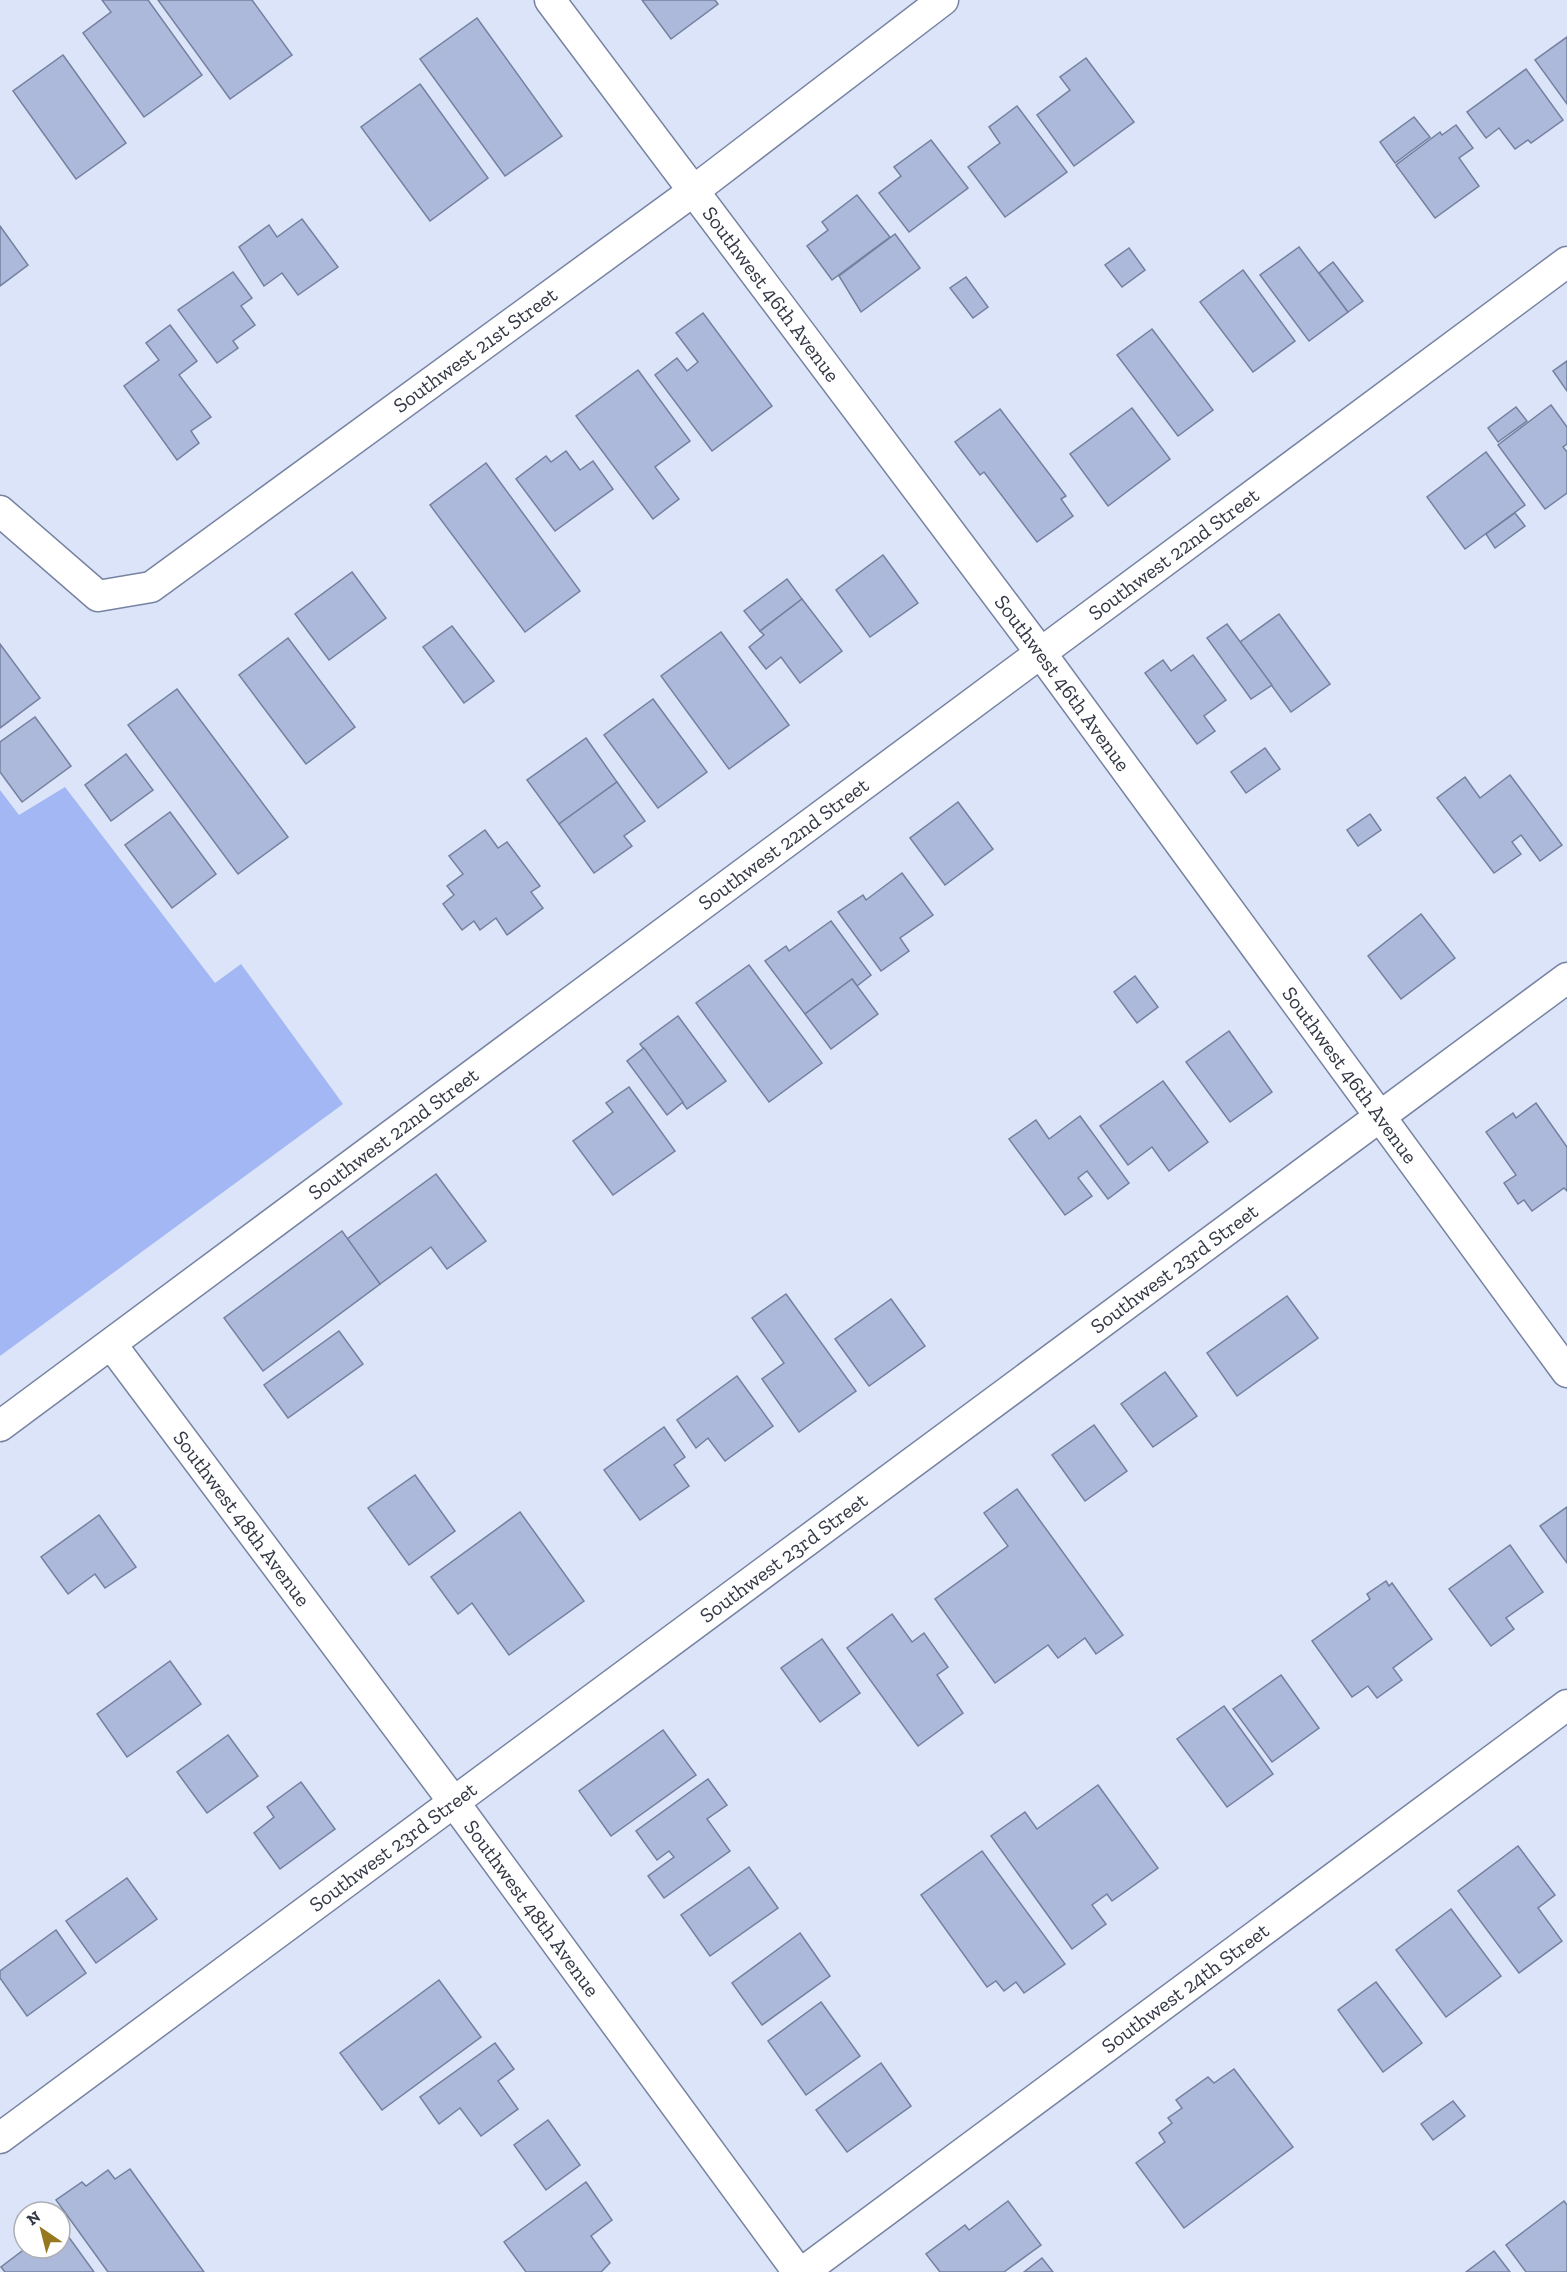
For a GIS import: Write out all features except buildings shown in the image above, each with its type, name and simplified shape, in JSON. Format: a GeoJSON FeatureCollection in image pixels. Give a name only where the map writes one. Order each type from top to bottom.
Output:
{"type":"FeatureCollection","features":[{"type":"Feature","properties":{"kind":"street","name":"Southwest 46th Avenue"},"geometry":{"type":"LineString","coordinates":[[550,0],[692,192],[1040,652],[1567,1372]]}},
{"type":"Feature","properties":{"kind":"street","name":"Southwest 21st Street"},"geometry":{"type":"LineString","coordinates":[[0,511],[98,596],[151,587],[692,192],[943,0]]}},
{"type":"Feature","properties":{"kind":"street","name":"Southwest 22nd Street"},"geometry":{"type":"LineString","coordinates":[[0,1426],[1567,261]]}},
{"type":"Feature","properties":{"kind":"street","name":"Southwest 23rd Street"},"geometry":{"type":"LineString","coordinates":[[0,2138],[1567,978]]}},
{"type":"Feature","properties":{"kind":"street","name":"Southwest 48th Avenue"},"geometry":{"type":"LineString","coordinates":[[111,1344],[453,1801],[798,2272]]}},
{"type":"Feature","properties":{"kind":"street","name":"Southwest 24th Street"},"geometry":{"type":"LineString","coordinates":[[803,2272],[1567,1705]]}},
{"type":"Feature","properties":{"kind":"shaded area"},"geometry":{"type":"Polygon","coordinates":[[[65,787],[215,983],[241,964],[343,1104],[0,1356],[0,790],[19,815],[65,787]]]}}]}
